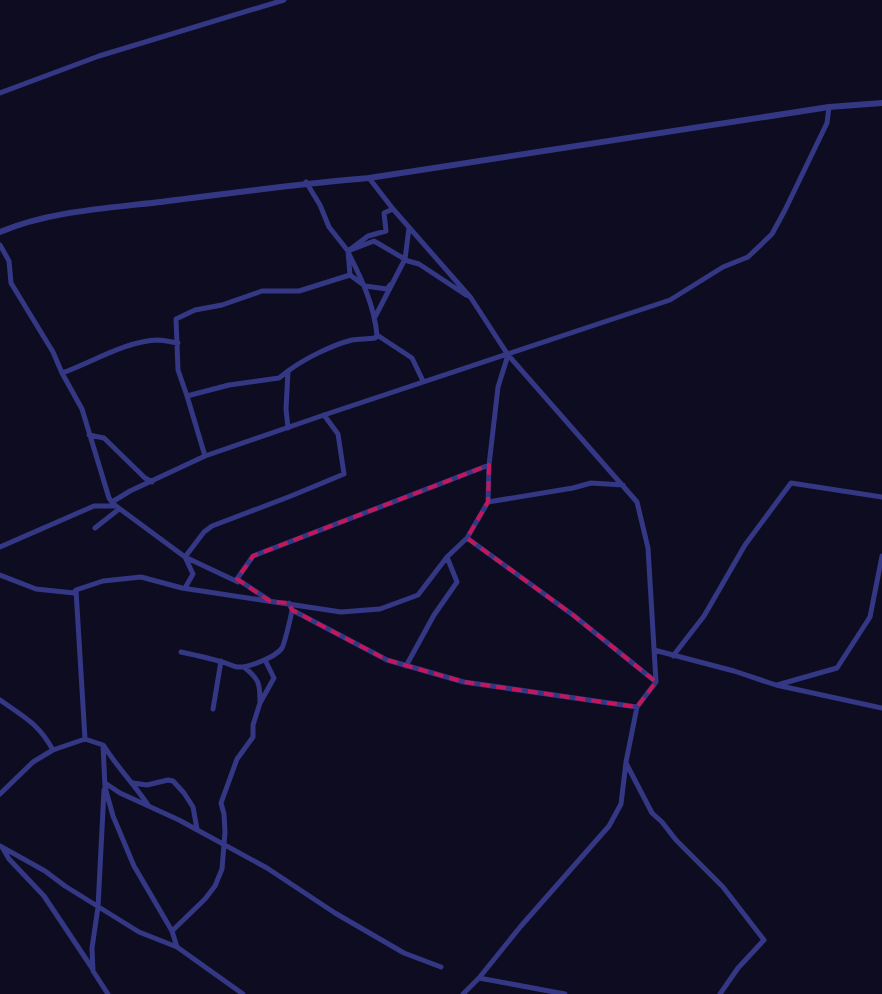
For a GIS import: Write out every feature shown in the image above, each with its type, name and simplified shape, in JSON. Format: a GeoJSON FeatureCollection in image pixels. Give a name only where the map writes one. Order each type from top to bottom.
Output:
{"type":"FeatureCollection","features":[{"type":"Feature","properties":{"kind":"street"},"geometry":{"type":"LineString","coordinates":[[0,93],[99,56],[284,0]]}},
{"type":"Feature","properties":{"kind":"street"},"geometry":{"type":"LineString","coordinates":[[0,232],[18,224],[59,216],[306,182],[369,178],[829,107],[882,103]]}},
{"type":"Feature","properties":{"kind":"street"},"geometry":{"type":"LineString","coordinates":[[95,528],[130,491],[205,456],[670,300],[723,266],[748,257],[772,234],[785,210],[828,123],[829,107]]}},
{"type":"Feature","properties":{"kind":"street"},"geometry":{"type":"LineString","coordinates":[[369,178],[409,228],[471,298],[508,355],[637,502],[648,548],[656,682],[637,707],[626,762],[621,804],[609,826],[521,926],[479,978],[463,994]]}},
{"type":"Feature","properties":{"kind":"street"},"geometry":{"type":"LineString","coordinates":[[306,182],[330,227],[348,251],[365,286],[375,318],[377,335],[412,358],[423,382]]}},
{"type":"Feature","properties":{"kind":"street"},"geometry":{"type":"LineString","coordinates":[[348,251],[368,236],[386,231],[384,213],[393,209]]}},
{"type":"Feature","properties":{"kind":"street"},"geometry":{"type":"LineString","coordinates":[[375,318],[405,259],[409,228]]}},
{"type":"Feature","properties":{"kind":"street"},"geometry":{"type":"LineString","coordinates":[[348,251],[374,241],[405,259],[419,264],[471,298]]}},
{"type":"Feature","properties":{"kind":"street"},"geometry":{"type":"LineString","coordinates":[[0,245],[9,261],[12,283],[53,352],[62,373],[82,409],[106,488],[116,506],[185,557],[238,582],[237,579],[253,556],[489,464]]}},
{"type":"Feature","properties":{"kind":"street"},"geometry":{"type":"LineString","coordinates":[[348,251],[350,275],[365,286],[387,289],[394,282]]}},
{"type":"Feature","properties":{"kind":"street"},"geometry":{"type":"LineString","coordinates":[[205,456],[178,370],[176,319],[195,310],[222,305],[262,291],[299,291],[350,275]]}},
{"type":"Feature","properties":{"kind":"street"},"geometry":{"type":"LineString","coordinates":[[187,396],[229,385],[279,378],[302,360],[351,340],[375,338],[377,335]]}},
{"type":"Feature","properties":{"kind":"street"},"geometry":{"type":"LineString","coordinates":[[62,373],[141,342],[160,340],[178,343]]}},
{"type":"Feature","properties":{"kind":"street"},"geometry":{"type":"LineString","coordinates":[[0,575],[36,589],[74,593],[76,590],[104,581],[141,577],[185,588],[341,612],[380,608],[418,595],[447,557],[467,538],[488,502],[489,464],[498,386],[508,355]]}},
{"type":"Feature","properties":{"kind":"street"},"geometry":{"type":"LineString","coordinates":[[288,371],[286,409],[288,428]]}},
{"type":"Feature","properties":{"kind":"street"},"geometry":{"type":"LineString","coordinates":[[185,557],[204,532],[212,526],[344,474],[338,434],[324,415]]}},
{"type":"Feature","properties":{"kind":"street"},"geometry":{"type":"LineString","coordinates":[[90,435],[104,438],[145,478],[152,482]]}},
{"type":"Feature","properties":{"kind":"street"},"geometry":{"type":"LineString","coordinates":[[488,502],[573,488],[591,483],[623,485]]}},
{"type":"Feature","properties":{"kind":"street"},"geometry":{"type":"LineString","coordinates":[[673,656],[704,616],[745,545],[791,483],[882,497]]}},
{"type":"Feature","properties":{"kind":"street"},"geometry":{"type":"LineString","coordinates":[[0,547],[94,506],[116,506]]}},
{"type":"Feature","properties":{"kind":"street"},"geometry":{"type":"LineString","coordinates":[[467,538],[573,615],[656,682]]}},
{"type":"Feature","properties":{"kind":"street"},"geometry":{"type":"LineString","coordinates":[[776,686],[837,668],[870,617],[882,556]]}},
{"type":"Feature","properties":{"kind":"street"},"geometry":{"type":"LineString","coordinates":[[185,557],[194,574],[185,588]]}},
{"type":"Feature","properties":{"kind":"street"},"geometry":{"type":"LineString","coordinates":[[406,666],[434,615],[457,582],[447,557]]}},
{"type":"Feature","properties":{"kind":"street"},"geometry":{"type":"LineString","coordinates":[[237,579],[271,602]]}},
{"type":"Feature","properties":{"kind":"street"},"geometry":{"type":"LineString","coordinates":[[76,590],[86,739]]}},
{"type":"Feature","properties":{"kind":"street"},"geometry":{"type":"LineString","coordinates":[[289,603],[292,610],[387,660],[406,666],[464,682],[637,707]]}},
{"type":"Feature","properties":{"kind":"street"},"geometry":{"type":"LineString","coordinates":[[181,652],[221,661],[236,667],[244,667],[264,660],[281,650],[284,645],[284,638],[292,610]]}},
{"type":"Feature","properties":{"kind":"street"},"geometry":{"type":"LineString","coordinates":[[654,650],[734,672],[776,686],[882,708]]}},
{"type":"Feature","properties":{"kind":"street"},"geometry":{"type":"LineString","coordinates":[[172,931],[206,899],[215,886],[222,869],[225,832],[221,803],[237,759],[253,737],[253,725],[260,703],[274,678],[264,660]]}},
{"type":"Feature","properties":{"kind":"street"},"geometry":{"type":"LineString","coordinates":[[213,709],[221,661]]}},
{"type":"Feature","properties":{"kind":"street"},"geometry":{"type":"LineString","coordinates":[[244,667],[258,679],[260,703]]}},
{"type":"Feature","properties":{"kind":"street"},"geometry":{"type":"LineString","coordinates":[[0,700],[34,723],[47,738],[53,750]]}},
{"type":"Feature","properties":{"kind":"street"},"geometry":{"type":"LineString","coordinates":[[0,794],[33,762],[53,750],[86,739],[103,745],[148,805]]}},
{"type":"Feature","properties":{"kind":"street"},"geometry":{"type":"LineString","coordinates":[[93,971],[92,948],[98,908],[105,783],[103,745]]}},
{"type":"Feature","properties":{"kind":"street"},"geometry":{"type":"LineString","coordinates":[[626,762],[652,813],[723,887],[764,940],[738,968],[720,994]]}},
{"type":"Feature","properties":{"kind":"street"},"geometry":{"type":"LineString","coordinates":[[133,784],[173,781],[193,807],[197,829]]}},
{"type":"Feature","properties":{"kind":"street"},"geometry":{"type":"LineString","coordinates":[[105,783],[120,793],[197,829],[267,868],[335,913],[382,941],[404,953],[441,967]]}},
{"type":"Feature","properties":{"kind":"street"},"geometry":{"type":"LineString","coordinates":[[105,783],[113,816],[134,866],[172,931],[177,947]]}},
{"type":"Feature","properties":{"kind":"street"},"geometry":{"type":"LineString","coordinates":[[1,846],[45,871],[98,908],[139,932],[177,947],[243,994]]}},
{"type":"Feature","properties":{"kind":"street"},"geometry":{"type":"LineString","coordinates":[[1,846],[9,859],[44,896],[108,994]]}},
{"type":"Feature","properties":{"kind":"street"},"geometry":{"type":"LineString","coordinates":[[479,978],[564,994]]}},
{"type":"Feature","properties":{"kind":"highlighted area"},"geometry":{"type":"Polygon","coordinates":[[[489,465],[488,502],[467,538],[573,615],[656,682],[637,707],[464,682],[387,660],[292,610],[289,603],[271,602],[237,579],[253,556],[489,465]]]}}]}
